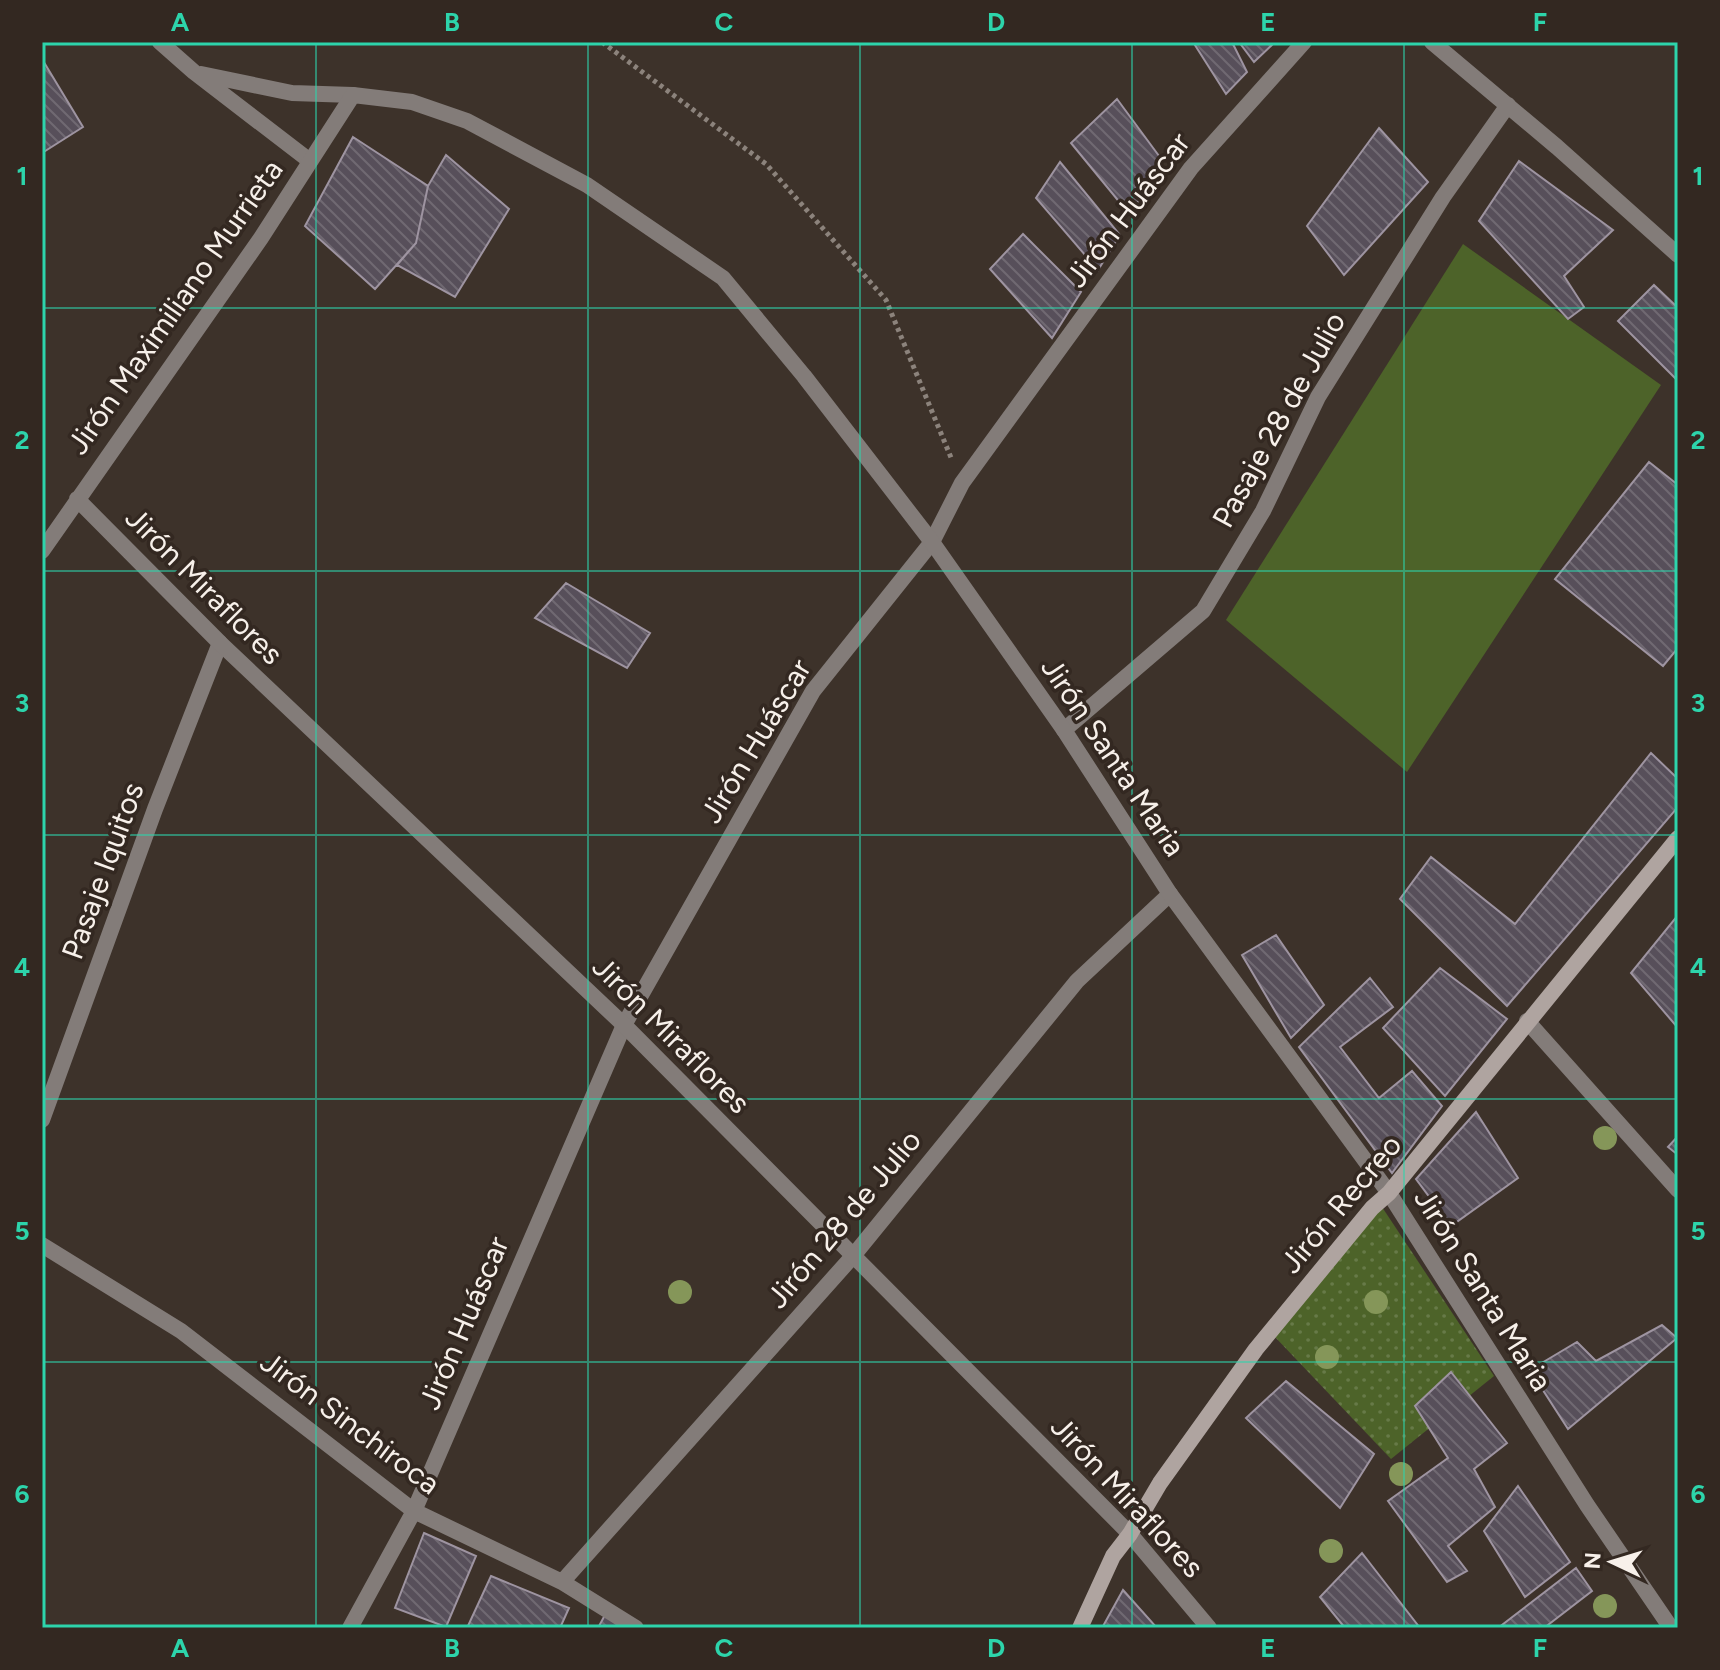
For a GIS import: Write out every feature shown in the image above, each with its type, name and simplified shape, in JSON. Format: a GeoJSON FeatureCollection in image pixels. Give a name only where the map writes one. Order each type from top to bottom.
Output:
{"type":"FeatureCollection","features":[{"type":"Feature","properties":{"kind":"main road","name":"Jirón Recreo"},"geometry":{"type":"LineString","coordinates":[[1080,1628],[1113,1556],[1160,1483],[1256,1349],[1372,1208],[1389,1193],[1678,838]]}},
{"type":"Feature","properties":{"kind":"street"},"geometry":{"type":"LineString","coordinates":[[160,42],[310,161]]}},
{"type":"Feature","properties":{"kind":"street","name":"Jirón Huáscar"},"geometry":{"type":"LineString","coordinates":[[350,1628],[414,1511],[624,1025],[813,691],[932,542],[962,483],[1191,168],[1304,42]]}},
{"type":"Feature","properties":{"kind":"street"},"geometry":{"type":"LineString","coordinates":[[1432,42],[1678,255]]}},
{"type":"Feature","properties":{"kind":"street","name":"Jirón Santa Maria"},"geometry":{"type":"LineString","coordinates":[[194,72],[292,93],[353,95],[412,102],[467,121],[587,185],[723,278],[804,376],[932,542],[1064,730],[1170,894],[1389,1193],[1587,1505],[1671,1628]]}},
{"type":"Feature","properties":{"kind":"street","name":"Jirón Maximiliano Murrieta"},"geometry":{"type":"LineString","coordinates":[[42,551],[261,238],[353,95]]}},
{"type":"Feature","properties":{"kind":"street","name":"Pasaje 28 de Julio"},"geometry":{"type":"LineString","coordinates":[[1064,730],[1203,611],[1263,511],[1318,397],[1443,197],[1508,105]]}},
{"type":"Feature","properties":{"kind":"street","name":"Jirón Miraflores"},"geometry":{"type":"LineString","coordinates":[[77,499],[220,643],[624,1025],[1130,1534],[1209,1628]]}},
{"type":"Feature","properties":{"kind":"street","name":"Pasaje Iquitos"},"geometry":{"type":"LineString","coordinates":[[42,1120],[155,809],[220,643]]}},
{"type":"Feature","properties":{"kind":"street","name":"Jirón 28 de Julio"},"geometry":{"type":"LineString","coordinates":[[562,1582],[853,1256],[1077,981],[1170,894]]}},
{"type":"Feature","properties":{"kind":"street"},"geometry":{"type":"LineString","coordinates":[[1527,1021],[1678,1190]]}},
{"type":"Feature","properties":{"kind":"street","name":"Jirón Sinchiroca"},"geometry":{"type":"LineString","coordinates":[[42,1245],[181,1331],[414,1511],[562,1582],[636,1628]]}},
{"type":"Feature","properties":{"kind":"path"},"geometry":{"type":"LineString","coordinates":[[602,42],[766,164],[886,300],[962,483]]}},
{"type":"Feature","properties":{"kind":"green space"},"geometry":{"type":"Polygon","coordinates":[[[1463,244],[1661,385],[1407,772],[1226,620],[1463,244]]]}},
{"type":"Feature","properties":{"kind":"green space"},"geometry":{"type":"Polygon","coordinates":[[[1380,1204],[1494,1376],[1391,1459],[1275,1337],[1380,1204]]]}},
{"type":"Feature","properties":{"kind":"building"},"geometry":{"type":"Polygon","coordinates":[[[1193,42],[1232,42],[1247,72],[1226,94],[1193,42]]]}},
{"type":"Feature","properties":{"kind":"building"},"geometry":{"type":"Polygon","coordinates":[[[1239,42],[1275,42],[1254,62],[1239,42]]]}},
{"type":"Feature","properties":{"kind":"building"},"geometry":{"type":"Polygon","coordinates":[[[42,59],[83,127],[42,153],[42,59]]]}},
{"type":"Feature","properties":{"kind":"building"},"geometry":{"type":"Polygon","coordinates":[[[1117,99],[1162,160],[1130,215],[1071,143],[1117,99]]]}},
{"type":"Feature","properties":{"kind":"building"},"geometry":{"type":"Polygon","coordinates":[[[1379,128],[1428,182],[1344,275],[1307,226],[1379,128]]]}},
{"type":"Feature","properties":{"kind":"building"},"geometry":{"type":"Polygon","coordinates":[[[353,137],[428,186],[416,243],[375,289],[305,226],[353,137]]]}},
{"type":"Feature","properties":{"kind":"building"},"geometry":{"type":"Polygon","coordinates":[[[446,155],[509,209],[455,297],[397,265],[416,243],[428,186],[446,155]]]}},
{"type":"Feature","properties":{"kind":"building"},"geometry":{"type":"Polygon","coordinates":[[[1519,161],[1613,230],[1564,276],[1584,307],[1568,319],[1479,221],[1519,161]]]}},
{"type":"Feature","properties":{"kind":"building"},"geometry":{"type":"Polygon","coordinates":[[[1060,162],[1120,235],[1098,270],[1036,198],[1060,162]]]}},
{"type":"Feature","properties":{"kind":"building"},"geometry":{"type":"Polygon","coordinates":[[[1023,234],[1081,292],[1052,338],[990,269],[1023,234]]]}},
{"type":"Feature","properties":{"kind":"building"},"geometry":{"type":"Polygon","coordinates":[[[1654,285],[1678,308],[1678,381],[1618,321],[1654,285]]]}},
{"type":"Feature","properties":{"kind":"building"},"geometry":{"type":"Polygon","coordinates":[[[1649,462],[1678,485],[1678,648],[1663,666],[1555,579],[1649,462]]]}},
{"type":"Feature","properties":{"kind":"building"},"geometry":{"type":"Polygon","coordinates":[[[566,583],[650,633],[627,668],[535,618],[566,583]]]}},
{"type":"Feature","properties":{"kind":"building"},"geometry":{"type":"Polygon","coordinates":[[[1651,753],[1678,779],[1678,807],[1507,1006],[1400,899],[1431,857],[1515,924],[1651,753]]]}},
{"type":"Feature","properties":{"kind":"building"},"geometry":{"type":"Polygon","coordinates":[[[1678,915],[1678,1028],[1631,973],[1678,915]]]}},
{"type":"Feature","properties":{"kind":"building"},"geometry":{"type":"Polygon","coordinates":[[[1276,935],[1324,1005],[1291,1038],[1242,955],[1276,935]]]}},
{"type":"Feature","properties":{"kind":"building"},"geometry":{"type":"Polygon","coordinates":[[[1440,968],[1507,1019],[1445,1096],[1383,1028],[1440,968]]]}},
{"type":"Feature","properties":{"kind":"building"},"geometry":{"type":"Polygon","coordinates":[[[1370,978],[1393,1007],[1340,1047],[1379,1098],[1412,1071],[1442,1106],[1392,1173],[1299,1047],[1370,978]]]}},
{"type":"Feature","properties":{"kind":"building"},"geometry":{"type":"Polygon","coordinates":[[[1476,1112],[1518,1178],[1451,1226],[1416,1179],[1476,1112]]]}},
{"type":"Feature","properties":{"kind":"building"},"geometry":{"type":"Polygon","coordinates":[[[1678,1136],[1678,1155],[1668,1147],[1678,1136]]]}},
{"type":"Feature","properties":{"kind":"building"},"geometry":{"type":"Polygon","coordinates":[[[1662,1325],[1677,1338],[1568,1429],[1530,1370],[1577,1342],[1596,1361],[1662,1325]]]}},
{"type":"Feature","properties":{"kind":"building"},"geometry":{"type":"Polygon","coordinates":[[[1451,1372],[1507,1443],[1474,1469],[1495,1507],[1448,1546],[1467,1571],[1447,1582],[1388,1501],[1448,1458],[1415,1406],[1451,1372]]]}},
{"type":"Feature","properties":{"kind":"building"},"geometry":{"type":"Polygon","coordinates":[[[1286,1381],[1374,1454],[1340,1508],[1246,1418],[1286,1381]]]}},
{"type":"Feature","properties":{"kind":"building"},"geometry":{"type":"Polygon","coordinates":[[[1518,1486],[1570,1562],[1525,1597],[1484,1531],[1518,1486]]]}},
{"type":"Feature","properties":{"kind":"building"},"geometry":{"type":"Polygon","coordinates":[[[424,1533],[476,1556],[446,1627],[395,1608],[424,1533]]]}},
{"type":"Feature","properties":{"kind":"building"},"geometry":{"type":"Polygon","coordinates":[[[1362,1553],[1420,1628],[1345,1628],[1320,1597],[1362,1553]]]}},
{"type":"Feature","properties":{"kind":"building"},"geometry":{"type":"Polygon","coordinates":[[[1576,1568],[1592,1591],[1544,1628],[1498,1628],[1576,1568]]]}},
{"type":"Feature","properties":{"kind":"building"},"geometry":{"type":"Polygon","coordinates":[[[491,1576],[569,1608],[560,1628],[467,1628],[491,1576]]]}},
{"type":"Feature","properties":{"kind":"building"},"geometry":{"type":"Polygon","coordinates":[[[1123,1590],[1157,1628],[1102,1628],[1123,1590]]]}},
{"type":"Feature","properties":{"kind":"building"},"geometry":{"type":"Polygon","coordinates":[[[606,1613],[625,1628],[598,1628],[606,1613]]]}}]}
